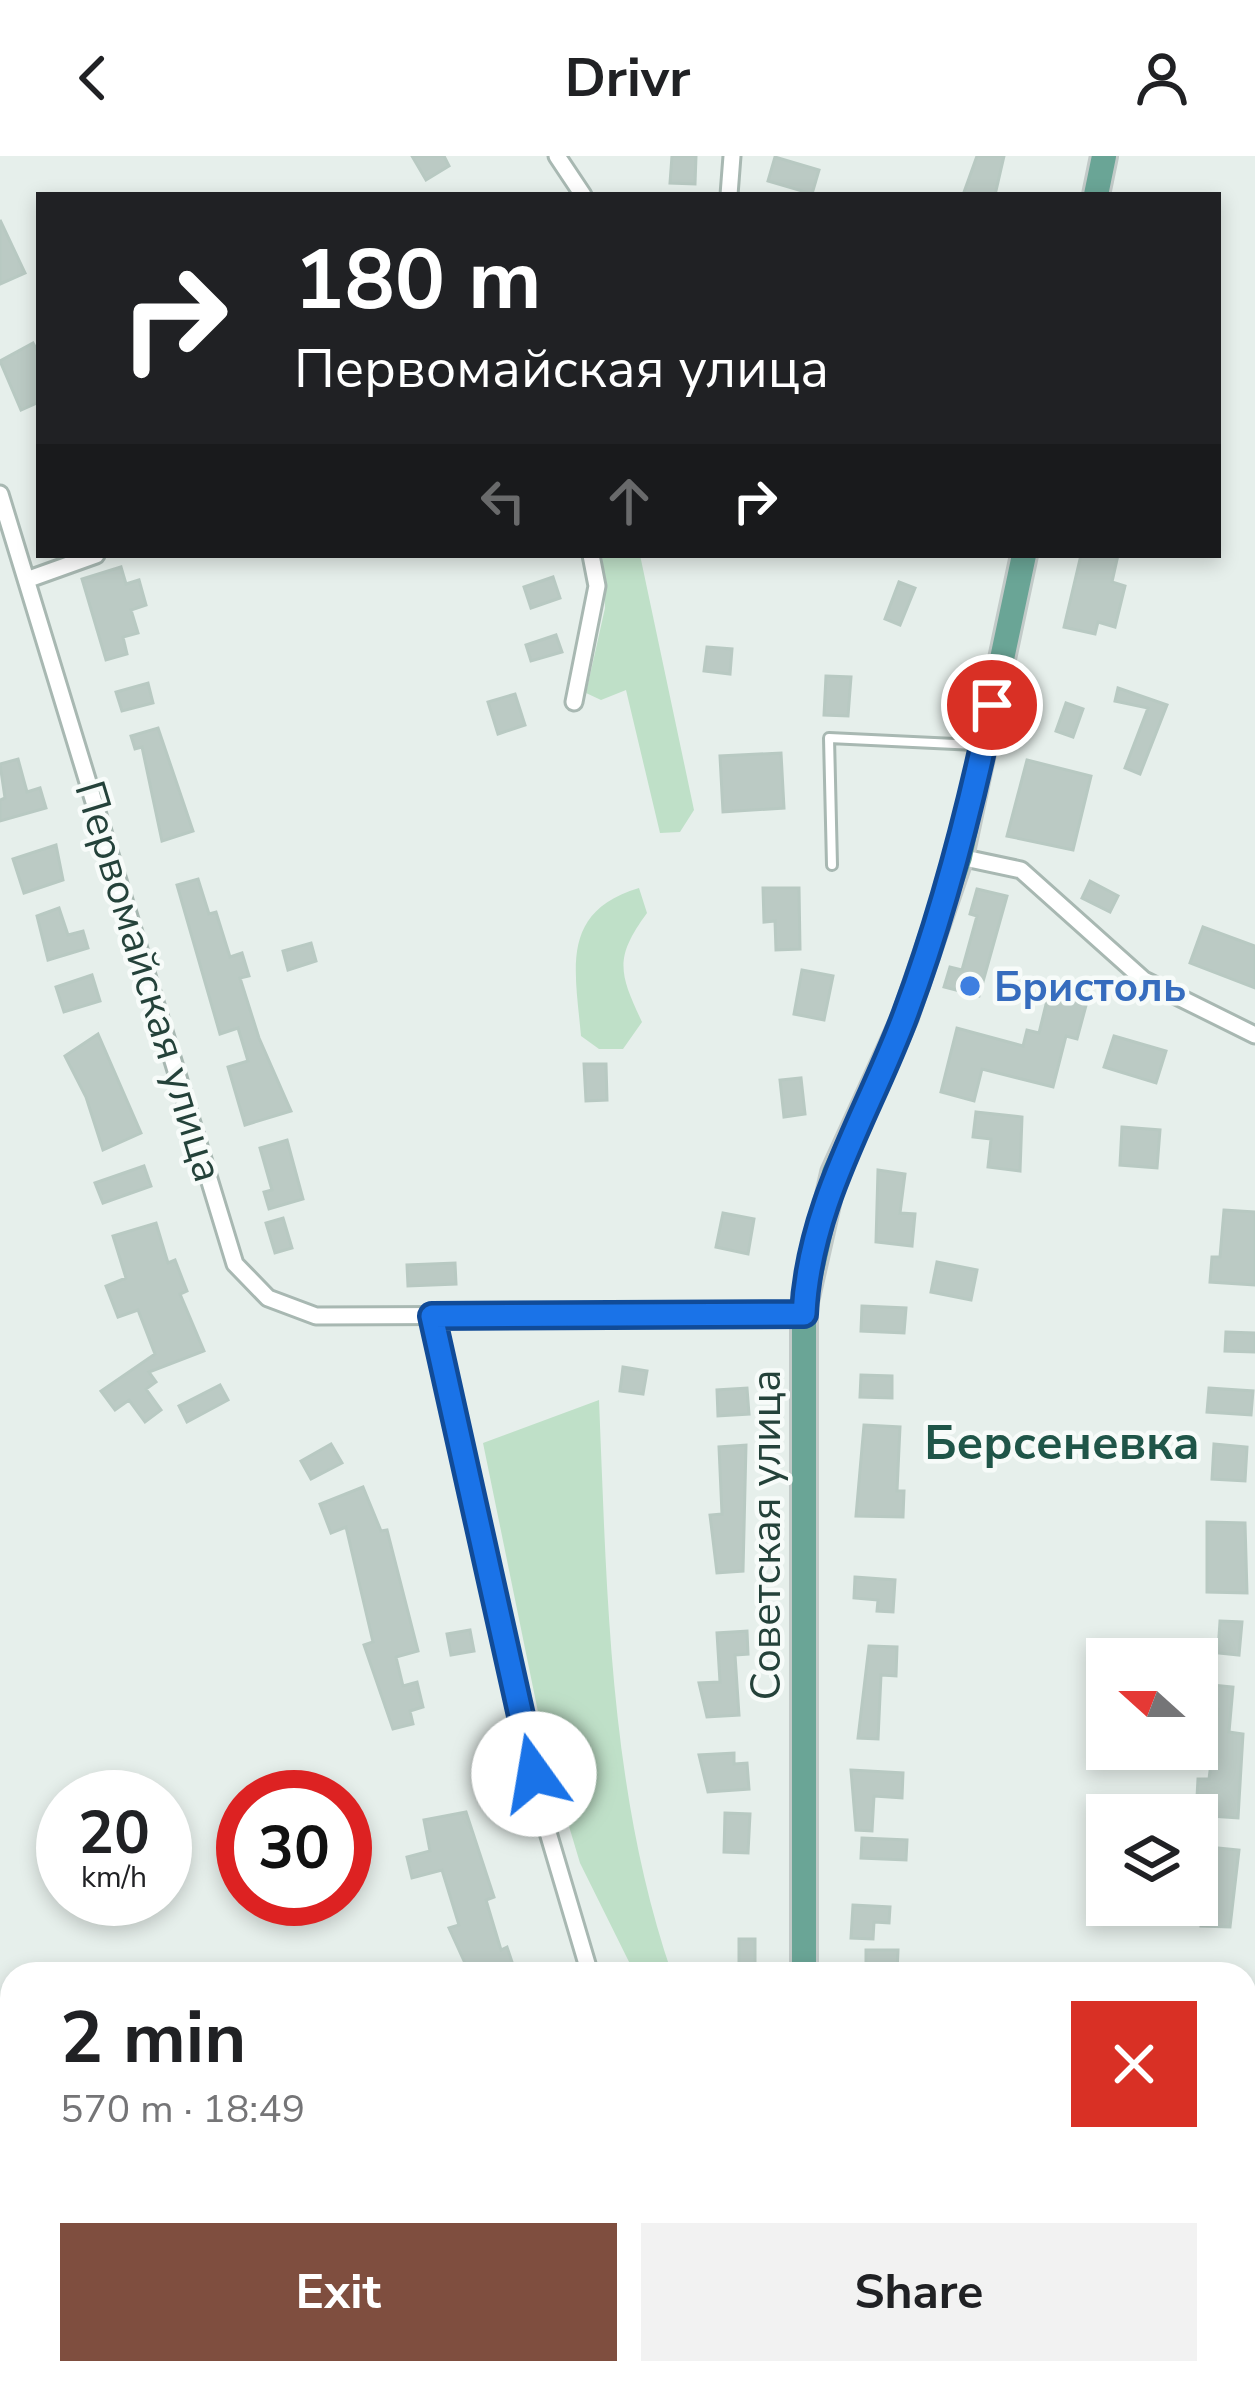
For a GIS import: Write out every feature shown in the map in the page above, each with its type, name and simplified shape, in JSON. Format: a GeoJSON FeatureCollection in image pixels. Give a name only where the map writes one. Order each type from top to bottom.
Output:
{"type":"FeatureCollection","features":[{"type":"Feature","properties":{"kind":"main road"},"geometry":{"type":"LineString","coordinates":[[1097,192],[1104,156]]}},
{"type":"Feature","properties":{"kind":"main road","name":"Советская улица"},"geometry":{"type":"LineString","coordinates":[[804,1962],[804,1314],[834,1173],[905,1017],[960,857],[1023,558]]}},
{"type":"Feature","properties":{"kind":"street"},"geometry":{"type":"LineString","coordinates":[[557,156],[581,192]]}},
{"type":"Feature","properties":{"kind":"street"},"geometry":{"type":"LineString","coordinates":[[729,192],[732,156]]}},
{"type":"Feature","properties":{"kind":"street","name":"Первомайская улица"},"geometry":{"type":"LineString","coordinates":[[0,494],[235,1264],[268,1298],[316,1316],[804,1314]]}},
{"type":"Feature","properties":{"kind":"street"},"geometry":{"type":"LineString","coordinates":[[29,579],[88,558]]}},
{"type":"Feature","properties":{"kind":"street"},"geometry":{"type":"LineString","coordinates":[[574,702],[596,586],[591,558]]}},
{"type":"Feature","properties":{"kind":"street"},"geometry":{"type":"LineString","coordinates":[[960,857],[1021,870],[1144,980],[1255,1035]]}},
{"type":"Feature","properties":{"kind":"street"},"geometry":{"type":"LineString","coordinates":[[432,1316],[544,1820],[586,1962]]}},
{"type":"Feature","properties":{"kind":"lane"},"geometry":{"type":"LineString","coordinates":[[832,865],[829,738],[983,746]]}},
{"type":"Feature","properties":{"kind":"green space"},"geometry":{"type":"Polygon","coordinates":[[[602,558],[641,558],[694,810],[680,832],[660,833],[626,690],[601,700],[586,693],[605,608],[602,558]]]}},
{"type":"Feature","properties":{"kind":"green space"},"geometry":{"type":"Polygon","coordinates":[[[639,888],[647,913],[629,942],[624,966],[628,991],[642,1022],[623,1049],[599,1049],[581,1036],[578,945],[596,912],[639,888]]]}},
{"type":"Feature","properties":{"kind":"green space"},"geometry":{"type":"Polygon","coordinates":[[[599,1400],[609,1618],[623,1763],[651,1905],[668,1962],[629,1962],[580,1863],[545,1746],[483,1443],[599,1400]]]}},
{"type":"Feature","properties":{"kind":"building"},"geometry":{"type":"Polygon","coordinates":[[[412,156],[444,156],[449,166],[426,180],[412,156]]]}},
{"type":"Feature","properties":{"kind":"building"},"geometry":{"type":"Polygon","coordinates":[[[672,156],[696,156],[695,184],[670,183],[672,156]]]}},
{"type":"Feature","properties":{"kind":"building"},"geometry":{"type":"Polygon","coordinates":[[[977,156],[1004,156],[996,192],[964,192],[977,156]]]}},
{"type":"Feature","properties":{"kind":"building"},"geometry":{"type":"Polygon","coordinates":[[[775,157],[819,170],[813,192],[768,181],[775,157]]]}},
{"type":"Feature","properties":{"kind":"building"},"geometry":{"type":"Polygon","coordinates":[[[0,220],[25,273],[0,284],[0,220]]]}},
{"type":"Feature","properties":{"kind":"building"},"geometry":{"type":"Polygon","coordinates":[[[33,343],[36,403],[21,410],[0,361],[33,343]]]}},
{"type":"Feature","properties":{"kind":"building"},"geometry":{"type":"Polygon","coordinates":[[[1080,558],[1117,558],[1112,582],[1125,586],[1115,627],[1098,622],[1095,634],[1064,627],[1080,558]]]}},
{"type":"Feature","properties":{"kind":"building"},"geometry":{"type":"Polygon","coordinates":[[[121,567],[126,584],[139,580],[146,605],[131,610],[138,633],[123,637],[127,654],[106,660],[82,579],[121,567]]]}},
{"type":"Feature","properties":{"kind":"building"},"geometry":{"type":"Polygon","coordinates":[[[553,577],[560,598],[531,608],[524,587],[553,577]]]}},
{"type":"Feature","properties":{"kind":"building"},"geometry":{"type":"Polygon","coordinates":[[[899,582],[915,588],[900,625],[885,619],[899,582]]]}},
{"type":"Feature","properties":{"kind":"building"},"geometry":{"type":"Polygon","coordinates":[[[556,635],[562,652],[531,661],[526,645],[556,635]]]}},
{"type":"Feature","properties":{"kind":"building"},"geometry":{"type":"Polygon","coordinates":[[[707,647],[732,649],[730,674],[704,671],[707,647]]]}},
{"type":"Feature","properties":{"kind":"building"},"geometry":{"type":"Polygon","coordinates":[[[826,676],[851,677],[848,716],[824,715],[826,676]]]}},
{"type":"Feature","properties":{"kind":"building"},"geometry":{"type":"Polygon","coordinates":[[[148,683],[153,703],[122,711],[116,692],[148,683]]]}},
{"type":"Feature","properties":{"kind":"building"},"geometry":{"type":"Polygon","coordinates":[[[1118,688],[1167,705],[1140,774],[1125,768],[1148,708],[1115,701],[1118,688]]]}},
{"type":"Feature","properties":{"kind":"building"},"geometry":{"type":"Polygon","coordinates":[[[515,694],[525,725],[498,734],[488,702],[515,694]]]}},
{"type":"Feature","properties":{"kind":"building"},"geometry":{"type":"Polygon","coordinates":[[[1066,703],[1083,709],[1073,737],[1056,731],[1066,703]]]}},
{"type":"Feature","properties":{"kind":"building"},"geometry":{"type":"Polygon","coordinates":[[[158,728],[193,831],[162,841],[142,747],[135,749],[131,736],[158,728]]]}},
{"type":"Feature","properties":{"kind":"building"},"geometry":{"type":"Polygon","coordinates":[[[781,753],[784,808],[723,812],[720,756],[781,753]]]}},
{"type":"Feature","properties":{"kind":"building"},"geometry":{"type":"Polygon","coordinates":[[[18,759],[27,792],[40,788],[46,808],[0,821],[0,800],[5,798],[0,764],[18,759]]]}},
{"type":"Feature","properties":{"kind":"building"},"geometry":{"type":"Polygon","coordinates":[[[1027,760],[1091,776],[1073,850],[1007,836],[1027,760]]]}},
{"type":"Feature","properties":{"kind":"building"},"geometry":{"type":"Polygon","coordinates":[[[56,845],[63,880],[24,893],[13,859],[56,845]]]}},
{"type":"Feature","properties":{"kind":"building"},"geometry":{"type":"Polygon","coordinates":[[[198,879],[209,914],[216,912],[230,957],[242,953],[249,976],[240,978],[259,1038],[291,1111],[245,1125],[228,1067],[248,1061],[238,1028],[220,1034],[177,885],[198,879]]]}},
{"type":"Feature","properties":{"kind":"building"},"geometry":{"type":"Polygon","coordinates":[[[1090,881],[1118,896],[1110,912],[1082,898],[1090,881]]]}},
{"type":"Feature","properties":{"kind":"building"},"geometry":{"type":"Polygon","coordinates":[[[763,888],[799,888],[800,949],[776,950],[775,921],[764,922],[763,888]]]}},
{"type":"Feature","properties":{"kind":"building"},"geometry":{"type":"Polygon","coordinates":[[[977,889],[1007,896],[979,996],[944,987],[950,967],[962,970],[977,916],[970,914],[977,889]]]}},
{"type":"Feature","properties":{"kind":"building"},"geometry":{"type":"Polygon","coordinates":[[[59,908],[68,935],[83,931],[88,948],[48,960],[37,916],[59,908]]]}},
{"type":"Feature","properties":{"kind":"building"},"geometry":{"type":"Polygon","coordinates":[[[1203,927],[1255,946],[1255,988],[1190,963],[1203,927]]]}},
{"type":"Feature","properties":{"kind":"building"},"geometry":{"type":"Polygon","coordinates":[[[311,943],[316,961],[288,970],[283,951],[311,943]]]}},
{"type":"Feature","properties":{"kind":"building"},"geometry":{"type":"Polygon","coordinates":[[[802,970],[833,976],[824,1020],[794,1014],[802,970]]]}},
{"type":"Feature","properties":{"kind":"building"},"geometry":{"type":"Polygon","coordinates":[[[92,975],[100,1001],[64,1012],[56,987],[92,975]]]}},
{"type":"Feature","properties":{"kind":"building"},"geometry":{"type":"Polygon","coordinates":[[[1050,988],[1088,998],[1077,1039],[1066,1036],[1053,1087],[982,1069],[974,1101],[941,1092],[957,1028],[1023,1046],[1027,1030],[1039,1033],[1050,988]]]}},
{"type":"Feature","properties":{"kind":"building"},"geometry":{"type":"Polygon","coordinates":[[[98,1034],[141,1133],[103,1150],[86,1097],[65,1056],[98,1034]]]}},
{"type":"Feature","properties":{"kind":"building"},"geometry":{"type":"Polygon","coordinates":[[[1114,1036],[1166,1051],[1156,1083],[1104,1067],[1114,1036]]]}},
{"type":"Feature","properties":{"kind":"building"},"geometry":{"type":"Polygon","coordinates":[[[584,1064],[606,1064],[607,1100],[586,1101],[584,1064]]]}},
{"type":"Feature","properties":{"kind":"building"},"geometry":{"type":"Polygon","coordinates":[[[801,1078],[805,1114],[784,1117],[780,1080],[801,1078]]]}},
{"type":"Feature","properties":{"kind":"building"},"geometry":{"type":"Polygon","coordinates":[[[976,1112],[1022,1117],[1020,1171],[988,1167],[991,1139],[973,1137],[976,1112]]]}},
{"type":"Feature","properties":{"kind":"building"},"geometry":{"type":"Polygon","coordinates":[[[1122,1127],[1160,1130],[1157,1168],[1120,1165],[1122,1127]]]}},
{"type":"Feature","properties":{"kind":"building"},"geometry":{"type":"Polygon","coordinates":[[[287,1140],[303,1199],[269,1209],[264,1192],[272,1190],[260,1148],[287,1140]]]}},
{"type":"Feature","properties":{"kind":"building"},"geometry":{"type":"Polygon","coordinates":[[[144,1166],[151,1186],[103,1203],[95,1183],[144,1166]]]}},
{"type":"Feature","properties":{"kind":"building"},"geometry":{"type":"Polygon","coordinates":[[[878,1170],[905,1174],[900,1213],[915,1214],[912,1246],[876,1242],[878,1170]]]}},
{"type":"Feature","properties":{"kind":"building"},"geometry":{"type":"Polygon","coordinates":[[[1224,1210],[1255,1212],[1255,1285],[1210,1282],[1212,1257],[1220,1257],[1224,1210]]]}},
{"type":"Feature","properties":{"kind":"building"},"geometry":{"type":"Polygon","coordinates":[[[723,1213],[754,1219],[748,1254],[716,1247],[723,1213]]]}},
{"type":"Feature","properties":{"kind":"building"},"geometry":{"type":"Polygon","coordinates":[[[283,1218],[292,1248],[275,1253],[266,1223],[283,1218]]]}},
{"type":"Feature","properties":{"kind":"building"},"geometry":{"type":"Polygon","coordinates":[[[156,1223],[168,1263],[175,1260],[187,1291],[180,1294],[204,1351],[149,1372],[156,1382],[146,1389],[161,1410],[145,1422],[129,1400],[115,1410],[101,1391],[155,1354],[138,1310],[118,1317],[106,1286],[126,1278],[113,1236],[156,1223]]]}},
{"type":"Feature","properties":{"kind":"building"},"geometry":{"type":"Polygon","coordinates":[[[937,1262],[977,1270],[971,1300],[931,1292],[937,1262]]]}},
{"type":"Feature","properties":{"kind":"building"},"geometry":{"type":"Polygon","coordinates":[[[455,1263],[456,1284],[408,1286],[407,1265],[455,1263]]]}},
{"type":"Feature","properties":{"kind":"building"},"geometry":{"type":"Polygon","coordinates":[[[862,1306],[906,1308],[904,1333],[861,1331],[862,1306]]]}},
{"type":"Feature","properties":{"kind":"building"},"geometry":{"type":"Polygon","coordinates":[[[1226,1332],[1255,1333],[1255,1352],[1225,1351],[1226,1332]]]}},
{"type":"Feature","properties":{"kind":"building"},"geometry":{"type":"Polygon","coordinates":[[[623,1367],[647,1371],[643,1394],[620,1391],[623,1367]]]}},
{"type":"Feature","properties":{"kind":"building"},"geometry":{"type":"Polygon","coordinates":[[[861,1375],[892,1376],[892,1398],[860,1397],[861,1375]]]}},
{"type":"Feature","properties":{"kind":"building"},"geometry":{"type":"Polygon","coordinates":[[[220,1385],[228,1400],[187,1422],[179,1406],[220,1385]]]}},
{"type":"Feature","properties":{"kind":"building"},"geometry":{"type":"Polygon","coordinates":[[[747,1388],[749,1414],[718,1416],[717,1390],[747,1388]]]}},
{"type":"Feature","properties":{"kind":"building"},"geometry":{"type":"Polygon","coordinates":[[[1209,1388],[1253,1391],[1251,1415],[1207,1412],[1209,1388]]]}},
{"type":"Feature","properties":{"kind":"building"},"geometry":{"type":"Polygon","coordinates":[[[864,1425],[900,1427],[897,1491],[904,1491],[903,1517],[856,1516],[864,1425]]]}},
{"type":"Feature","properties":{"kind":"building"},"geometry":{"type":"Polygon","coordinates":[[[331,1444],[342,1463],[311,1479],[301,1461],[331,1444]]]}},
{"type":"Feature","properties":{"kind":"building"},"geometry":{"type":"Polygon","coordinates":[[[1214,1444],[1247,1447],[1245,1481],[1212,1479],[1214,1444]]]}},
{"type":"Feature","properties":{"kind":"building"},"geometry":{"type":"Polygon","coordinates":[[[746,1445],[743,1571],[717,1573],[710,1515],[722,1514],[719,1447],[746,1445]]]}},
{"type":"Feature","properties":{"kind":"building"},"geometry":{"type":"Polygon","coordinates":[[[363,1487],[381,1531],[387,1530],[418,1651],[396,1657],[403,1686],[417,1682],[423,1707],[410,1711],[413,1724],[393,1729],[364,1645],[373,1642],[346,1527],[331,1533],[320,1504],[363,1487]]]}},
{"type":"Feature","properties":{"kind":"building"},"geometry":{"type":"Polygon","coordinates":[[[1207,1522],[1245,1523],[1247,1593],[1207,1592],[1207,1522]]]}},
{"type":"Feature","properties":{"kind":"building"},"geometry":{"type":"Polygon","coordinates":[[[855,1577],[895,1580],[893,1612],[877,1611],[878,1600],[854,1598],[855,1577]]]}},
{"type":"Feature","properties":{"kind":"building"},"geometry":{"type":"Polygon","coordinates":[[[1220,1621],[1242,1622],[1239,1655],[1218,1653],[1220,1621]]]}},
{"type":"Feature","properties":{"kind":"building"},"geometry":{"type":"Polygon","coordinates":[[[470,1630],[474,1651],[451,1655],[447,1634],[470,1630]]]}},
{"type":"Feature","properties":{"kind":"building"},"geometry":{"type":"Polygon","coordinates":[[[747,1631],[748,1654],[735,1655],[739,1715],[707,1717],[699,1683],[720,1682],[717,1633],[747,1631]]]}},
{"type":"Feature","properties":{"kind":"building"},"geometry":{"type":"Polygon","coordinates":[[[869,1646],[897,1647],[896,1676],[881,1675],[878,1739],[858,1738],[869,1646]]]}},
{"type":"Feature","properties":{"kind":"building"},"geometry":{"type":"Polygon","coordinates":[[[1218,1686],[1233,1687],[1229,1732],[1243,1734],[1238,1818],[1218,1817],[1218,1794],[1197,1794],[1198,1779],[1209,1779],[1210,1770],[1218,1770],[1218,1686]]]}},
{"type":"Feature","properties":{"kind":"building"},"geometry":{"type":"Polygon","coordinates":[[[734,1753],[734,1764],[747,1763],[749,1789],[708,1792],[699,1755],[734,1753]]]}},
{"type":"Feature","properties":{"kind":"building"},"geometry":{"type":"Polygon","coordinates":[[[851,1770],[903,1773],[902,1798],[874,1796],[872,1831],[856,1830],[851,1770]]]}},
{"type":"Feature","properties":{"kind":"building"},"geometry":{"type":"Polygon","coordinates":[[[466,1812],[494,1897],[486,1900],[501,1950],[507,1947],[512,1962],[465,1962],[449,1928],[459,1925],[442,1870],[412,1878],[407,1857],[430,1851],[424,1820],[466,1812]]]}},
{"type":"Feature","properties":{"kind":"building"},"geometry":{"type":"Polygon","coordinates":[[[725,1813],[750,1814],[748,1853],[724,1852],[725,1813]]]}},
{"type":"Feature","properties":{"kind":"building"},"geometry":{"type":"Polygon","coordinates":[[[862,1838],[907,1840],[906,1860],[861,1858],[862,1838]]]}},
{"type":"Feature","properties":{"kind":"building"},"geometry":{"type":"Polygon","coordinates":[[[1218,1848],[1239,1850],[1230,1927],[1201,1926],[1218,1926],[1218,1848]]]}},
{"type":"Feature","properties":{"kind":"building"},"geometry":{"type":"Polygon","coordinates":[[[853,1905],[890,1907],[889,1923],[874,1922],[873,1939],[851,1938],[853,1905]]]}},
{"type":"Feature","properties":{"kind":"building"},"geometry":{"type":"Polygon","coordinates":[[[739,1939],[755,1939],[755,1962],[739,1962],[739,1939]]]}},
{"type":"Feature","properties":{"kind":"building"},"geometry":{"type":"Polygon","coordinates":[[[866,1950],[898,1950],[897,1962],[866,1962],[866,1950]]]}},
{"type":"Feature","properties":{"kind":"place","name":"Бристоль"},"geometry":{"type":"Point","coordinates":[970,986]}},
{"type":"Feature","properties":{"kind":"district","name":"Берсеневка"},"geometry":{"type":"Point","coordinates":[1062,1442]}},
{"type":"Feature","properties":{"kind":"route"},"geometry":{"type":"LineString","coordinates":[[534,1774],[432,1316],[804,1314],[834,1173],[905,1017],[960,857],[992,705]]}}]}
